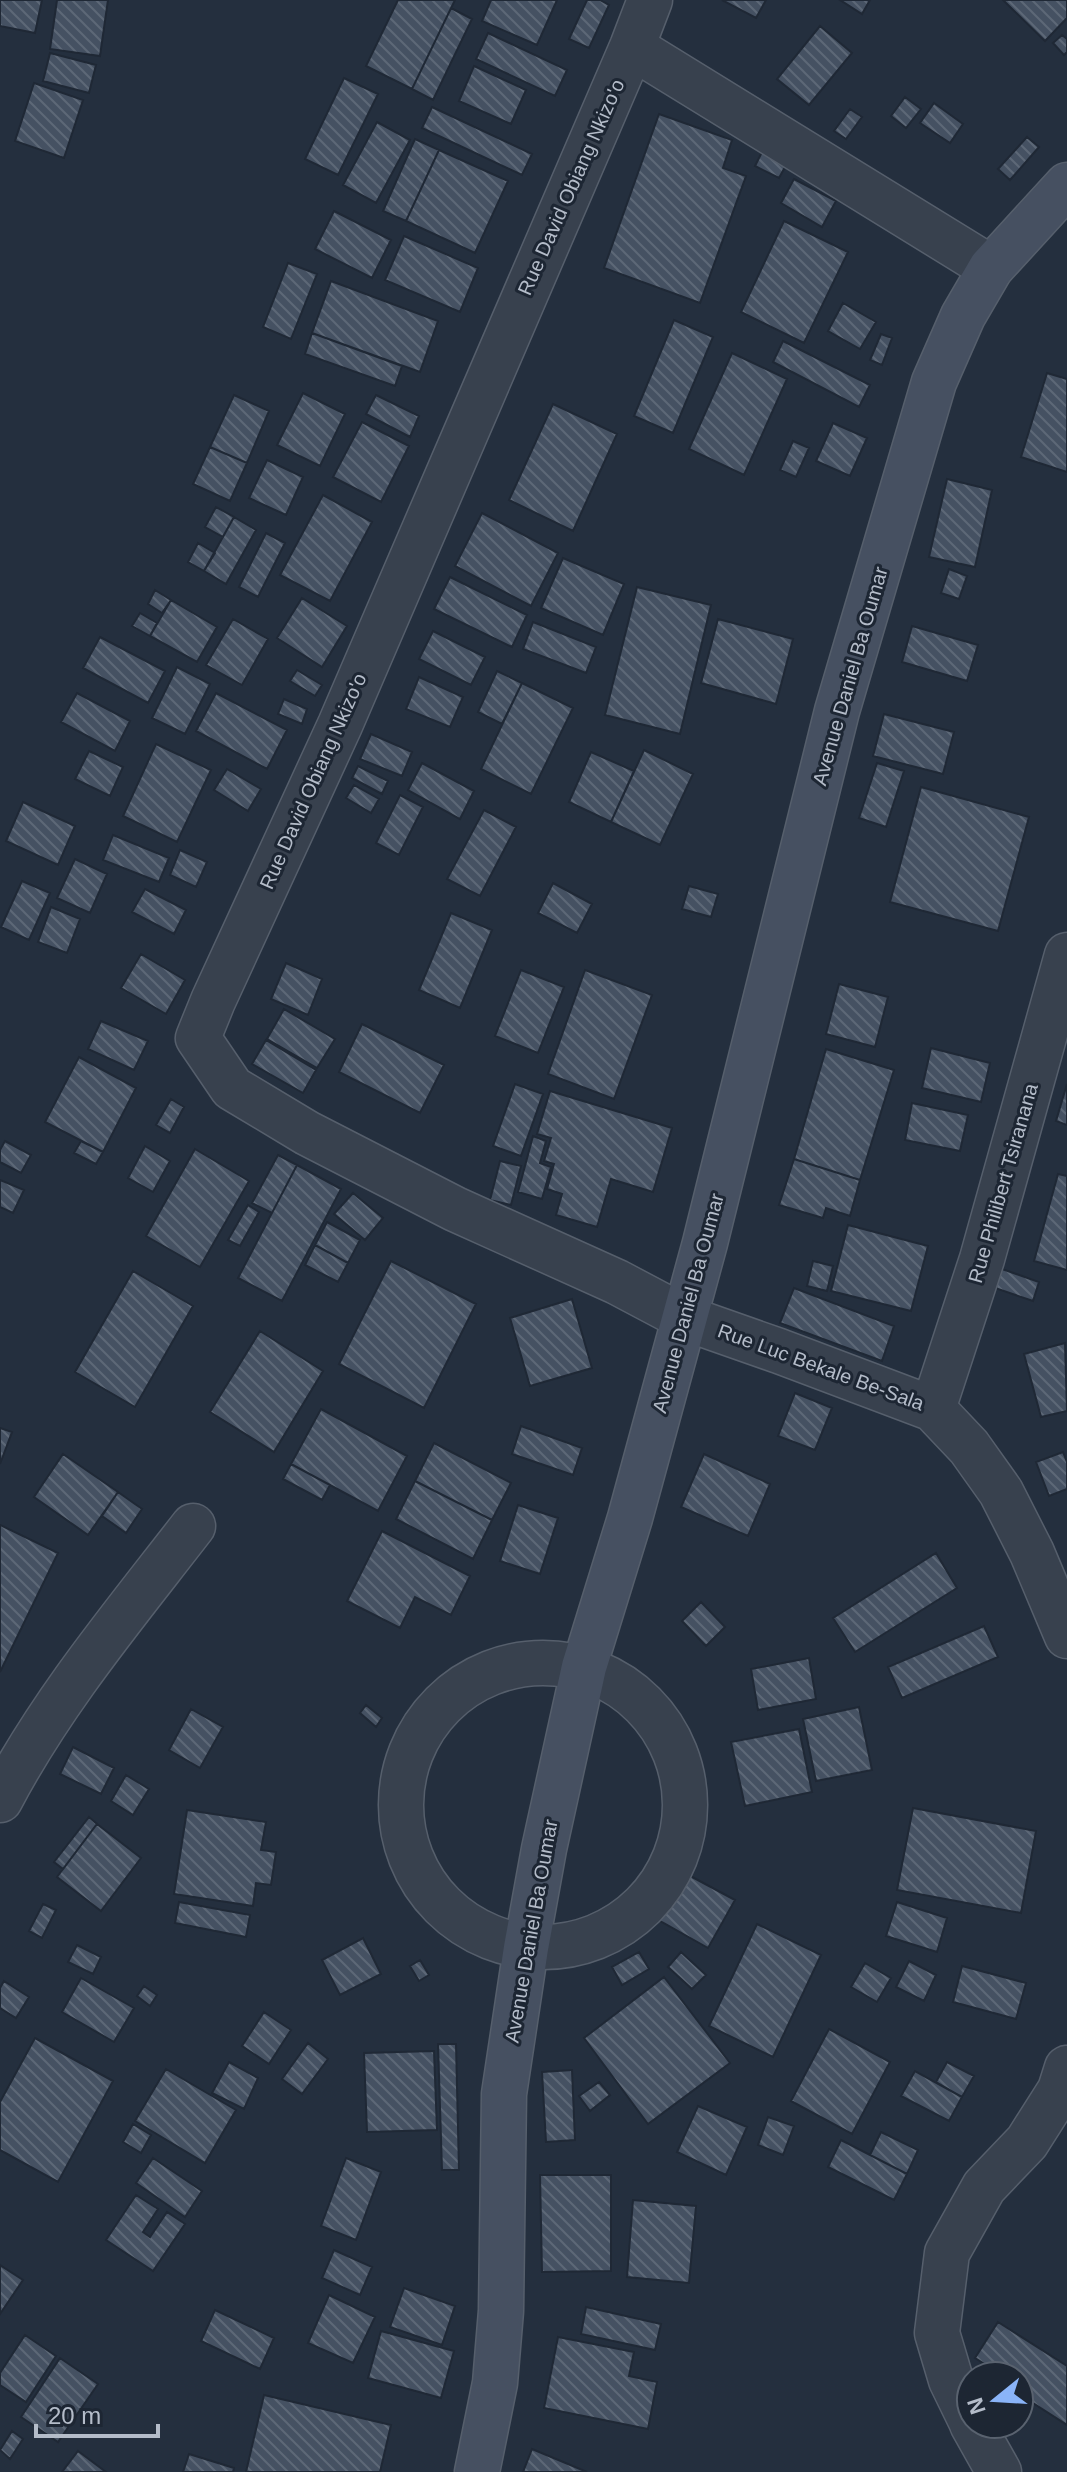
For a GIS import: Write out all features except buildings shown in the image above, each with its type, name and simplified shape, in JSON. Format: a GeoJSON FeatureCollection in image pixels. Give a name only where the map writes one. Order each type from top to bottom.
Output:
{"type":"FeatureCollection","features":[{"type":"Feature","properties":{"kind":"main road","name":"Avenue Daniel Ba Oumar"},"geometry":{"type":"LineString","coordinates":[[477,2472],[495,2383],[501,2311],[504,2094],[544,1849],[584,1667],[630,1518],[685,1318],[837,711],[934,382],[963,316],[991,268],[1067,185]]}},
{"type":"Feature","properties":{"kind":"street","name":"Rue David Obiang Nkizo'o"},"geometry":{"type":"LineString","coordinates":[[650,0],[340,725],[198,1038],[232,1088],[307,1133],[455,1209],[617,1282],[685,1318]]}},
{"type":"Feature","properties":{"kind":"street"},"geometry":{"type":"LineString","coordinates":[[632,47],[991,268]]}},
{"type":"Feature","properties":{"kind":"street","name":"Rue Philibert Tsiranana"},"geometry":{"type":"LineString","coordinates":[[933,1409],[982,1259],[1067,955]]}},
{"type":"Feature","properties":{"kind":"street","name":"Rue Luc Bekale Be-Sala"},"geometry":{"type":"LineString","coordinates":[[685,1318],[933,1409],[969,1447],[1001,1492],[1032,1553],[1067,1636]]}},
{"type":"Feature","properties":{"kind":"street"},"geometry":{"type":"LineString","coordinates":[[0,1800],[16,1769],[77,1676],[193,1526]]}},
{"type":"Feature","properties":{"kind":"street"},"geometry":{"type":"LineString","coordinates":[[533,1661],[584,1667],[638,1697],[674,1746],[687,1805],[675,1865],[639,1914],[586,1943],[526,1948],[475,1932],[435,1899],[408,1853],[400,1801],[411,1749],[441,1705],[483,1675],[533,1661]]}},
{"type":"Feature","properties":{"kind":"street"},"geometry":{"type":"LineString","coordinates":[[955,2388],[937,2333],[947,2253],[984,2187],[1027,2142],[1060,2090],[1067,2068]]}},
{"type":"Feature","properties":{"kind":"street"},"geometry":{"type":"LineString","coordinates":[[982,2440],[999,2472]]}}]}
